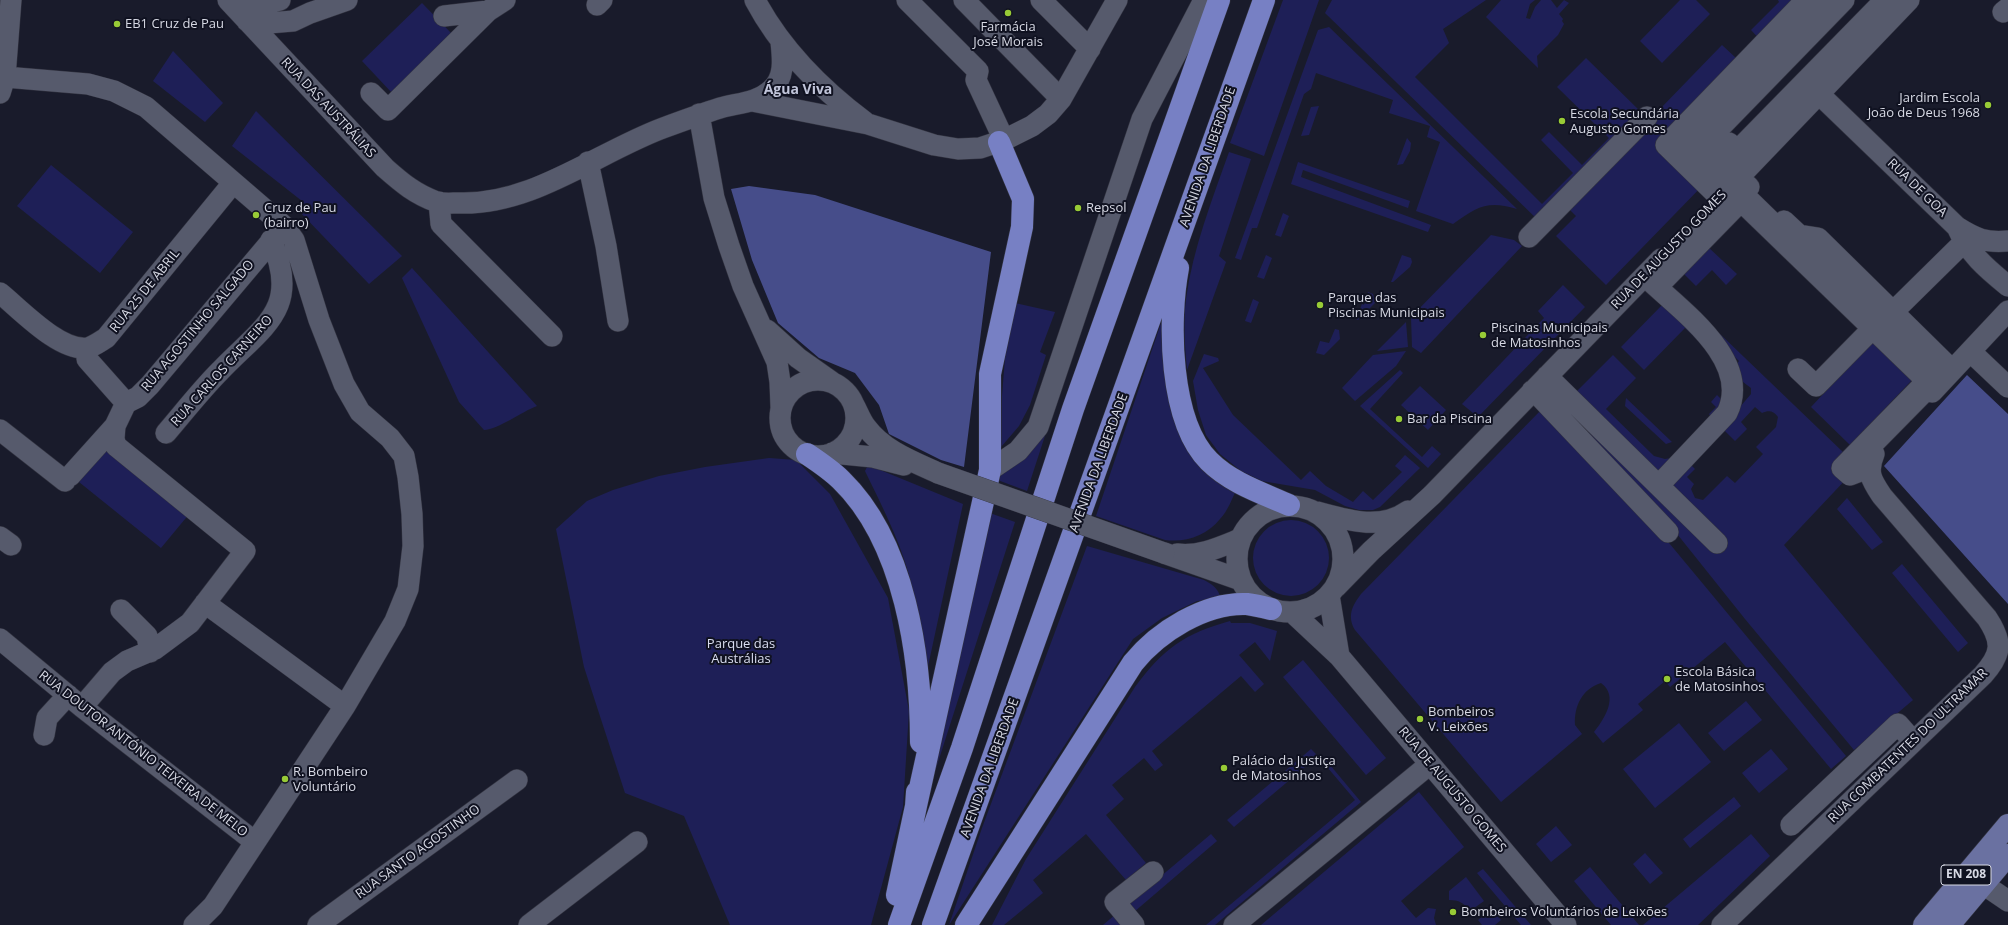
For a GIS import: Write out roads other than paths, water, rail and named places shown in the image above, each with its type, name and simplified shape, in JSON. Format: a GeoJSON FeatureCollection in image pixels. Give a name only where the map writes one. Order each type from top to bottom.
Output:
{"type":"FeatureCollection","features":[{"type":"Feature","properties":{"kind":"highway"},"geometry":{"type":"LineString","coordinates":[[899,925],[962,748],[1073,409],[1219,0]]}},
{"type":"Feature","properties":{"kind":"highway","name":"AVENIDA DA LIBERDADE"},"geometry":{"type":"LineString","coordinates":[[933,925],[1264,0]]}},
{"type":"Feature","properties":{"kind":"highway"},"geometry":{"type":"LineString","coordinates":[[889,925],[902,876],[990,470],[990,374],[1022,220],[1023,199],[1002,141]]}},
{"type":"Feature","properties":{"kind":"highway"},"geometry":{"type":"LineString","coordinates":[[1200,177],[1179,264],[1174,306],[1174,354],[1183,410],[1196,444],[1209,461],[1226,475],[1250,488],[1289,505]]}},
{"type":"Feature","properties":{"kind":"highway"},"geometry":{"type":"LineString","coordinates":[[807,454],[828,469],[853,493],[879,534],[893,561],[911,627],[918,671],[921,710],[921,753],[916,806]]}},
{"type":"Feature","properties":{"kind":"highway"},"geometry":{"type":"LineString","coordinates":[[966,925],[1133,663],[1144,649],[1171,628],[1202,613],[1235,605],[1247,604],[1281,611]]}},
{"type":"Feature","properties":{"kind":"main road","name":"EN 208"},"geometry":{"type":"LineString","coordinates":[[1924,925],[2008,825]]}},
{"type":"Feature","properties":{"kind":"main road","name":"EN 208"},"geometry":{"type":"LineString","coordinates":[[1949,925],[1983,884],[2007,859]]}},
{"type":"Feature","properties":{"kind":"street"},"geometry":{"type":"LineString","coordinates":[[2,85],[11,0]]}},
{"type":"Feature","properties":{"kind":"street","name":"RUA DAS AUSTRÁLIAS"},"geometry":{"type":"LineString","coordinates":[[228,0],[385,168],[410,190],[439,202],[474,204],[506,199],[533,190],[654,131],[699,114],[752,101]]}},
{"type":"Feature","properties":{"kind":"street"},"geometry":{"type":"LineString","coordinates":[[236,0],[239,2],[260,4],[280,0]]}},
{"type":"Feature","properties":{"kind":"street"},"geometry":{"type":"LineString","coordinates":[[247,21],[269,23],[293,21],[310,13],[347,0]]}},
{"type":"Feature","properties":{"kind":"street"},"geometry":{"type":"LineString","coordinates":[[755,0],[767,22],[781,42],[837,101],[868,124]]}},
{"type":"Feature","properties":{"kind":"street"},"geometry":{"type":"LineString","coordinates":[[907,0],[978,71],[976,80],[1002,141]]}},
{"type":"Feature","properties":{"kind":"street"},"geometry":{"type":"LineString","coordinates":[[964,0],[1061,99]]}},
{"type":"Feature","properties":{"kind":"street"},"geometry":{"type":"LineString","coordinates":[[1041,0],[1090,49]]}},
{"type":"Feature","properties":{"kind":"street"},"geometry":{"type":"LineString","coordinates":[[752,101],[868,124],[934,145],[958,149],[980,148],[1002,141],[1032,126],[1048,114],[1061,99],[1117,0]]}},
{"type":"Feature","properties":{"kind":"street"},"geometry":{"type":"LineString","coordinates":[[990,470],[1018,451],[1038,427],[1142,119],[1204,0]]}},
{"type":"Feature","properties":{"kind":"street"},"geometry":{"type":"LineString","coordinates":[[1806,0],[1666,145],[1714,192],[1724,182],[1685,142],[1823,0]]}},
{"type":"Feature","properties":{"kind":"street"},"geometry":{"type":"LineString","coordinates":[[1844,0],[1704,144],[1799,235],[1818,238],[1885,319],[1891,321],[1882,330],[1925,372],[1934,362],[1938,370],[1938,376],[1934,382],[1870,447],[1863,462],[1863,470],[1850,475],[1842,468],[1927,381],[1885,319],[1878,308],[1869,317],[1740,191],[1655,279],[1660,284],[1741,201],[1885,319],[1953,371]]}},
{"type":"Feature","properties":{"kind":"street"},"geometry":{"type":"LineString","coordinates":[[1885,0],[1737,151],[1729,143],[1726,146],[1725,150],[1734,160],[1739,162],[1743,160],[1901,0]]}},
{"type":"Feature","properties":{"kind":"street","name":"RUA DE AUGUSTO GOMES"},"geometry":{"type":"LineString","coordinates":[[1332,591],[1371,551],[1432,495],[1909,0]]}},
{"type":"Feature","properties":{"kind":"street"},"geometry":{"type":"LineString","coordinates":[[444,16],[497,5]]}},
{"type":"Feature","properties":{"kind":"street"},"geometry":{"type":"LineString","coordinates":[[371,93],[388,110],[497,5]]}},
{"type":"Feature","properties":{"kind":"street"},"geometry":{"type":"LineString","coordinates":[[752,101],[770,91],[778,81],[782,70],[781,42]]}},
{"type":"Feature","properties":{"kind":"street","name":"RUA DOUTOR ANTÓNIO TEIXEIRA DE MELO"},"geometry":{"type":"LineString","coordinates":[[0,639],[75,701],[255,842],[345,706],[395,621],[408,588],[413,546],[412,514],[404,456],[390,438],[360,412],[344,384],[319,320],[294,240],[277,233],[233,182],[146,107],[114,91],[88,84],[2,85]]}},
{"type":"Feature","properties":{"kind":"street","name":"RUA DE GOA"},"geometry":{"type":"LineString","coordinates":[[1820,94],[1960,235],[1983,266],[2008,286]]}},
{"type":"Feature","properties":{"kind":"street"},"geometry":{"type":"LineString","coordinates":[[699,114],[718,212],[743,286],[761,324],[776,362],[780,382],[780,423],[783,434],[789,443],[807,454],[820,456],[832,453],[842,447],[850,438],[855,427],[856,414],[853,403]]}},
{"type":"Feature","properties":{"kind":"street"},"geometry":{"type":"LineString","coordinates":[[1529,237],[1647,117]]}},
{"type":"Feature","properties":{"kind":"street"},"geometry":{"type":"LineString","coordinates":[[588,162],[606,246],[618,321]]}},
{"type":"Feature","properties":{"kind":"street","name":"RUA 25 DE ABRIL"},"geometry":{"type":"LineString","coordinates":[[88,348],[106,338],[233,182]]}},
{"type":"Feature","properties":{"kind":"street"},"geometry":{"type":"LineString","coordinates":[[439,202],[442,224],[552,336]]}},
{"type":"Feature","properties":{"kind":"street","name":"RUA AGOSTINHO SALGADO"},"geometry":{"type":"LineString","coordinates":[[126,403],[138,397],[150,385],[277,233]]}},
{"type":"Feature","properties":{"kind":"street","name":"RUA CARLOS CARNEIRO"},"geometry":{"type":"LineString","coordinates":[[166,433],[220,371],[265,326],[275,313],[280,300],[283,285],[277,233]]}},
{"type":"Feature","properties":{"kind":"street"},"geometry":{"type":"LineString","coordinates":[[1798,369],[1816,386],[1885,319],[1960,235],[1992,242],[2008,241]]}},
{"type":"Feature","properties":{"kind":"street"},"geometry":{"type":"LineString","coordinates":[[1644,276],[1710,339],[1722,354],[1728,366],[1734,390],[1733,402],[1727,413],[1659,486]]}},
{"type":"Feature","properties":{"kind":"street"},"geometry":{"type":"LineString","coordinates":[[0,293],[51,336],[72,346],[88,348],[87,359],[126,403],[115,426],[67,478],[0,430]]}},
{"type":"Feature","properties":{"kind":"street","name":"RUA COMBATENTES DO ULTRAMAR"},"geometry":{"type":"LineString","coordinates":[[1722,925],[1994,663],[1999,644],[1995,631],[1987,618],[1882,496],[1871,480],[1870,464],[1875,452],[1971,352],[2008,311]]}},
{"type":"Feature","properties":{"kind":"street"},"geometry":{"type":"LineString","coordinates":[[761,324],[798,358],[832,383]]}},
{"type":"Feature","properties":{"kind":"street"},"geometry":{"type":"LineString","coordinates":[[1971,352],[2008,387]]}},
{"type":"Feature","properties":{"kind":"street"},"geometry":{"type":"LineString","coordinates":[[1547,376],[1717,543]]}},
{"type":"Feature","properties":{"kind":"street"},"geometry":{"type":"LineString","coordinates":[[781,407],[787,395],[796,386],[807,381],[820,380],[832,383],[841,387],[853,403],[866,427],[879,441],[894,453],[938,473],[1241,580]]}},
{"type":"Feature","properties":{"kind":"street"},"geometry":{"type":"LineString","coordinates":[[1532,391],[1541,398],[1668,532]]}},
{"type":"Feature","properties":{"kind":"street"},"geometry":{"type":"LineString","coordinates":[[44,735],[47,718],[75,701],[127,661],[150,652],[172,638],[190,623],[245,551],[116,446],[114,439],[115,426]]}},
{"type":"Feature","properties":{"kind":"street"},"geometry":{"type":"LineString","coordinates":[[832,453],[873,457],[938,473]]}},
{"type":"Feature","properties":{"kind":"street","name":"RUA DE AUGUSTO GOMES"},"geometry":{"type":"LineString","coordinates":[[1316,512],[1357,523],[1386,521],[1401,516],[1432,495]]}},
{"type":"Feature","properties":{"kind":"street"},"geometry":{"type":"LineString","coordinates":[[1289,505],[1303,507],[1316,512],[1329,522],[1339,537],[1344,554],[1342,571],[1332,591],[1318,604],[1306,610],[1281,611],[1258,602],[1248,592],[1241,580],[1237,567],[1236,553],[1240,539],[1248,526],[1259,515],[1274,508],[1289,505]]}},
{"type":"Feature","properties":{"kind":"street"},"geometry":{"type":"LineString","coordinates":[[1164,553],[1184,555],[1203,552],[1240,539]]}},
{"type":"Feature","properties":{"kind":"street"},"geometry":{"type":"LineString","coordinates":[[1332,591],[1339,656]]}},
{"type":"Feature","properties":{"kind":"street"},"geometry":{"type":"LineString","coordinates":[[205,604],[345,706]]}},
{"type":"Feature","properties":{"kind":"street"},"geometry":{"type":"LineString","coordinates":[[121,610],[147,636],[150,652]]}},
{"type":"Feature","properties":{"kind":"street","name":"RUA DE AUGUSTO GOMES"},"geometry":{"type":"LineString","coordinates":[[1281,611],[1339,656],[1566,925]]}},
{"type":"Feature","properties":{"kind":"street"},"geometry":{"type":"LineString","coordinates":[[1791,825],[1898,724],[1913,740]]}},
{"type":"Feature","properties":{"kind":"street"},"geometry":{"type":"LineString","coordinates":[[1239,923],[1430,764]]}},
{"type":"Feature","properties":{"kind":"street","name":"RUA SANTO AGOSTINHO"},"geometry":{"type":"LineString","coordinates":[[318,925],[517,780]]}},
{"type":"Feature","properties":{"kind":"street"},"geometry":{"type":"LineString","coordinates":[[194,925],[213,906],[255,842]]}},
{"type":"Feature","properties":{"kind":"street"},"geometry":{"type":"LineString","coordinates":[[529,925],[637,842]]}},
{"type":"Feature","properties":{"kind":"street"},"geometry":{"type":"LineString","coordinates":[[1134,925],[1115,902],[1153,872]]}},
{"type":"Feature","properties":{"kind":"street"},"geometry":{"type":"LineString","coordinates":[[1983,884],[2008,901]]}},
{"type":"Feature","properties":{"kind":"place","name":"Farmácia José Morais"},"geometry":{"type":"Point","coordinates":[1008,13]}},
{"type":"Feature","properties":{"kind":"place","name":"EB1 Cruz de Pau"},"geometry":{"type":"Point","coordinates":[117,24]}},
{"type":"Feature","properties":{"kind":"place","name":"Jardim Escola João de Deus 1968"},"geometry":{"type":"Point","coordinates":[1988,105]}},
{"type":"Feature","properties":{"kind":"place","name":"Escola Secundária Augusto Gomes"},"geometry":{"type":"Point","coordinates":[1562,121]}},
{"type":"Feature","properties":{"kind":"place","name":"Repsol"},"geometry":{"type":"Point","coordinates":[1078,208]}},
{"type":"Feature","properties":{"kind":"place","name":"Cruz de Pau (bairro)"},"geometry":{"type":"Point","coordinates":[256,215]}},
{"type":"Feature","properties":{"kind":"place","name":"Parque das Piscinas Municipais"},"geometry":{"type":"Point","coordinates":[1320,305]}},
{"type":"Feature","properties":{"kind":"place","name":"Piscinas Municipais de Matosinhos"},"geometry":{"type":"Point","coordinates":[1483,335]}},
{"type":"Feature","properties":{"kind":"place","name":"Bar da Piscina"},"geometry":{"type":"Point","coordinates":[1399,419]}},
{"type":"Feature","properties":{"kind":"place","name":"Escola Básica de Matosinhos"},"geometry":{"type":"Point","coordinates":[1667,679]}},
{"type":"Feature","properties":{"kind":"place","name":"Bombeiros V. Leixões"},"geometry":{"type":"Point","coordinates":[1420,719]}},
{"type":"Feature","properties":{"kind":"place","name":"Palácio da Justiça de Matosinhos"},"geometry":{"type":"Point","coordinates":[1224,768]}},
{"type":"Feature","properties":{"kind":"place","name":"R. Bombeiro Voluntário"},"geometry":{"type":"Point","coordinates":[285,779]}},
{"type":"Feature","properties":{"kind":"place","name":"Bombeiros Voluntários de Leixões"},"geometry":{"type":"Point","coordinates":[1453,912]}},
{"type":"Feature","properties":{"kind":"district","name":"Água Viva"},"geometry":{"type":"Point","coordinates":[798,90]}},
{"type":"Feature","properties":{"kind":"park label","name":"Parque das Austrálias"},"geometry":{"type":"Point","coordinates":[741,652]}}]}
